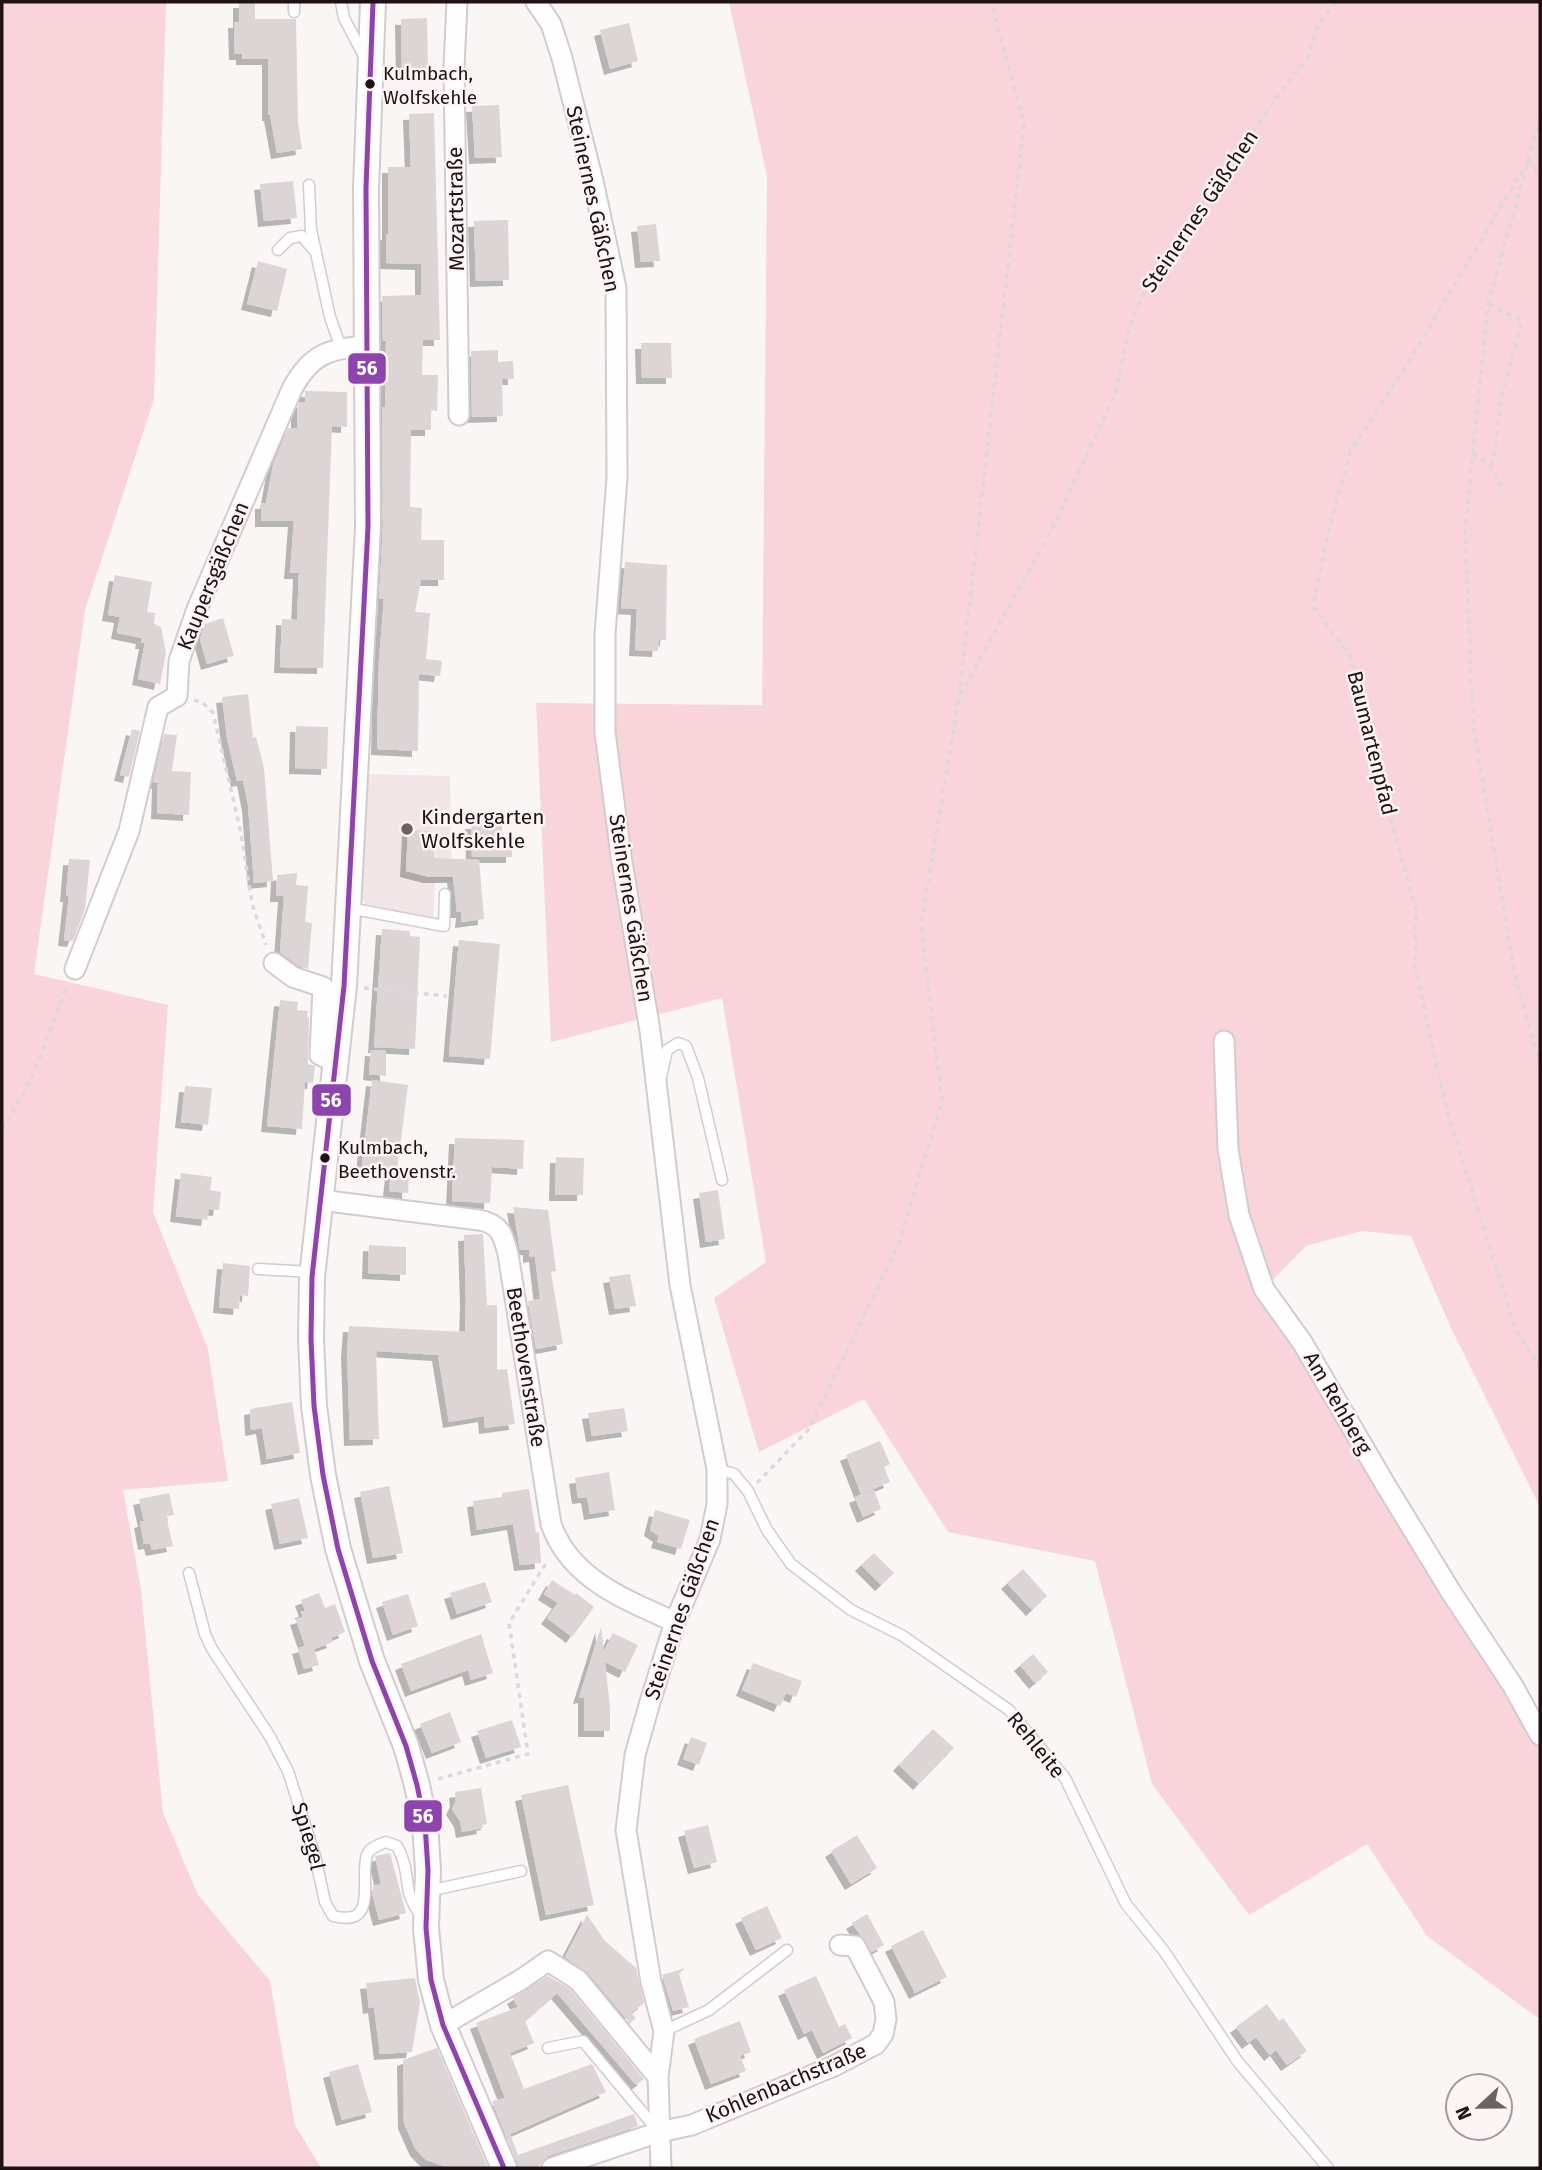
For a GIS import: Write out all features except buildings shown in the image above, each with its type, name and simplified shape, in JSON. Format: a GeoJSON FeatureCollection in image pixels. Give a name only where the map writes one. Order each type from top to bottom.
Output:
{"type":"FeatureCollection","features":[{"type":"Feature","properties":{"kind":"street","name":"Spiegel"},"geometry":{"type":"LineString","coordinates":[[373,2],[366,188],[368,527],[344,986],[313,1272],[311,1339],[314,1406],[323,1475],[338,1549],[372,1661],[406,1746],[425,1824],[426,1928],[431,1980],[443,2025],[504,2168]]}},
{"type":"Feature","properties":{"kind":"street","name":"Mozartstraße"},"geometry":{"type":"LineString","coordinates":[[457,2],[454,67],[459,415]]}},
{"type":"Feature","properties":{"kind":"street","name":"Steinernes Gäßchen"},"geometry":{"type":"LineString","coordinates":[[537,2],[551,24],[562,58],[616,288],[617,478],[604,634],[606,732],[621,856],[650,1031],[680,1285],[717,1469],[717,1504],[710,1539],[675,1622],[635,1755],[628,1808],[626,1830],[629,1856],[651,1982],[664,2031]]}},
{"type":"Feature","properties":{"kind":"street","name":"Kaupersgäßchen"},"geometry":{"type":"LineString","coordinates":[[75,968],[129,831],[158,707],[177,695],[179,661],[197,609],[301,371],[329,350],[368,345]]}},
{"type":"Feature","properties":{"kind":"street"},"geometry":{"type":"LineString","coordinates":[[274,963],[293,977],[323,987],[320,1055],[335,1062]]}},
{"type":"Feature","properties":{"kind":"street","name":"Am Rehberg"},"geometry":{"type":"LineString","coordinates":[[1224,1041],[1230,1162],[1238,1215],[1264,1289],[1302,1342],[1385,1484],[1513,1686],[1540,1735]]}},
{"type":"Feature","properties":{"kind":"street","name":"Beethovenstraße"},"geometry":{"type":"LineString","coordinates":[[320,1200],[479,1220],[491,1223],[499,1230],[508,1254],[551,1524],[558,1543],[566,1555],[612,1594],[675,1622]]}},
{"type":"Feature","properties":{"kind":"street","name":"Kohlenbachstraße"},"geometry":{"type":"LineString","coordinates":[[552,2168],[691,2124],[834,2066],[876,2045],[883,2034],[886,2019],[884,2002],[855,1946],[840,1944]]}},
{"type":"Feature","properties":{"kind":"street"},"geometry":{"type":"LineString","coordinates":[[443,2025],[548,1961],[578,1980],[658,2077]]}},
{"type":"Feature","properties":{"kind":"street"},"geometry":{"type":"LineString","coordinates":[[661,2168],[658,2077],[664,2031]]}},
{"type":"Feature","properties":{"kind":"lane"},"geometry":{"type":"LineString","coordinates":[[341,2],[344,18],[370,68]]}},
{"type":"Feature","properties":{"kind":"lane"},"geometry":{"type":"LineString","coordinates":[[309,185],[311,230],[316,256],[330,317],[341,348]]}},
{"type":"Feature","properties":{"kind":"lane"},"geometry":{"type":"LineString","coordinates":[[278,250],[290,238],[302,236],[316,256]]}},
{"type":"Feature","properties":{"kind":"lane"},"geometry":{"type":"LineString","coordinates":[[348,908],[444,926],[445,894]]}},
{"type":"Feature","properties":{"kind":"lane"},"geometry":{"type":"LineString","coordinates":[[658,1091],[667,1050],[678,1043],[686,1046],[704,1099],[722,1180]]}},
{"type":"Feature","properties":{"kind":"lane"},"geometry":{"type":"LineString","coordinates":[[258,1269],[313,1272]]}},
{"type":"Feature","properties":{"kind":"lane","name":"Rehleite"},"geometry":{"type":"LineString","coordinates":[[717,1469],[734,1474],[748,1492],[767,1531],[792,1564],[850,1611],[902,1636],[1009,1710],[1065,1778],[1126,1904],[1164,1951],[1238,2062],[1328,2168]]}},
{"type":"Feature","properties":{"kind":"lane","name":"Spiegel"},"geometry":{"type":"LineString","coordinates":[[189,1573],[205,1634],[212,1650],[269,1735],[288,1770],[315,1856],[326,1902],[333,1916],[344,1919],[353,1917],[363,1907],[367,1855],[373,1847],[386,1842],[397,1846],[402,1856],[407,1870],[410,1896],[426,1928]]}},
{"type":"Feature","properties":{"kind":"lane"},"geometry":{"type":"LineString","coordinates":[[427,1891],[521,1871]]}},
{"type":"Feature","properties":{"kind":"lane"},"geometry":{"type":"LineString","coordinates":[[664,2031],[709,2010],[787,1951]]}},
{"type":"Feature","properties":{"kind":"lane"},"geometry":{"type":"LineString","coordinates":[[548,2048],[583,2042],[659,2132]]}},
{"type":"Feature","properties":{"kind":"path"},"geometry":{"type":"LineString","coordinates":[[748,1492],[809,1429],[898,1245],[942,1102],[921,925],[959,696],[1024,124],[991,2]]}},
{"type":"Feature","properties":{"kind":"path","name":"Steinernes Gäßchen"},"geometry":{"type":"LineString","coordinates":[[959,696],[1053,527],[1116,392],[1130,325],[1149,279],[1285,86],[1308,58],[1319,24],[1336,2]]}},
{"type":"Feature","properties":{"kind":"path"},"geometry":{"type":"LineString","coordinates":[[1540,117],[1488,304],[1465,531],[1473,723],[1514,972],[1540,1066]]}},
{"type":"Feature","properties":{"kind":"path"},"geometry":{"type":"LineString","coordinates":[[1528,161],[1540,177]]}},
{"type":"Feature","properties":{"kind":"path","name":"Baumartenpfad"},"geometry":{"type":"LineString","coordinates":[[1528,161],[1414,353],[1350,452],[1330,525],[1313,607],[1350,656],[1367,706],[1391,819],[1416,908],[1415,967],[1447,1111],[1515,1328],[1540,1369]]}},
{"type":"Feature","properties":{"kind":"path"},"geometry":{"type":"LineString","coordinates":[[1488,304],[1522,321],[1502,393],[1492,468]]}},
{"type":"Feature","properties":{"kind":"path"},"geometry":{"type":"LineString","coordinates":[[1473,453],[1492,468],[1503,489]]}},
{"type":"Feature","properties":{"kind":"path"},"geometry":{"type":"LineString","coordinates":[[202,702],[213,713],[240,828],[252,903],[262,937],[274,963]]}},
{"type":"Feature","properties":{"kind":"path"},"geometry":{"type":"LineString","coordinates":[[2,1130],[31,1080],[75,968]]}},
{"type":"Feature","properties":{"kind":"path"},"geometry":{"type":"LineString","coordinates":[[344,986],[447,996]]}},
{"type":"Feature","properties":{"kind":"path"},"geometry":{"type":"LineString","coordinates":[[417,1785],[528,1754],[509,1623],[558,1543]]}},
{"type":"Feature","properties":{"kind":"shaded area"},"geometry":{"type":"Polygon","coordinates":[[[2,2],[166,2],[154,399],[85,610],[34,974],[168,1005],[153,1212],[208,1349],[228,1481],[123,1490],[141,1590],[163,1813],[198,1895],[270,1981],[295,2125],[321,2168],[2,2168],[2,2]]]}},
{"type":"Feature","properties":{"kind":"shaded area"},"geometry":{"type":"Polygon","coordinates":[[[729,2],[1540,2],[1540,1507],[1451,1328],[1411,1236],[1362,1231],[1306,1246],[1264,1289],[1540,1735],[1538,2018],[1427,1936],[1367,1844],[1249,1915],[1152,1784],[1095,1561],[948,1532],[864,1399],[759,1452],[714,1298],[766,1262],[722,998],[551,1042],[536,703],[762,705],[767,176],[729,2]]]}},
{"type":"Feature","properties":{"kind":"shaded area","name":"Kindergarten Wolfskehle"},"geometry":{"type":"Polygon","coordinates":[[[365,774],[450,776],[452,882],[435,882],[433,919],[385,912],[365,904],[361,896],[365,774]]]}},
{"type":"Feature","properties":{"kind":"transit line","name":"56"},"geometry":{"type":"LineString","coordinates":[[373,2],[366,188],[368,527],[344,986],[312,1277],[314,1406],[323,1475],[338,1549],[372,1661],[406,1746],[425,1824],[428,1870],[426,1928],[431,1980],[443,2025],[504,2168]]}},
{"type":"Feature","properties":{"kind":"place","name":"Kulmbach, Wolfskehle"},"geometry":{"type":"Point","coordinates":[370,84]}},
{"type":"Feature","properties":{"kind":"place","name":"Kindergarten Wolfskehle"},"geometry":{"type":"Point","coordinates":[407,829]}},
{"type":"Feature","properties":{"kind":"place","name":"Kulmbach, Beethovenstr."},"geometry":{"type":"Point","coordinates":[325,1158]}}]}
